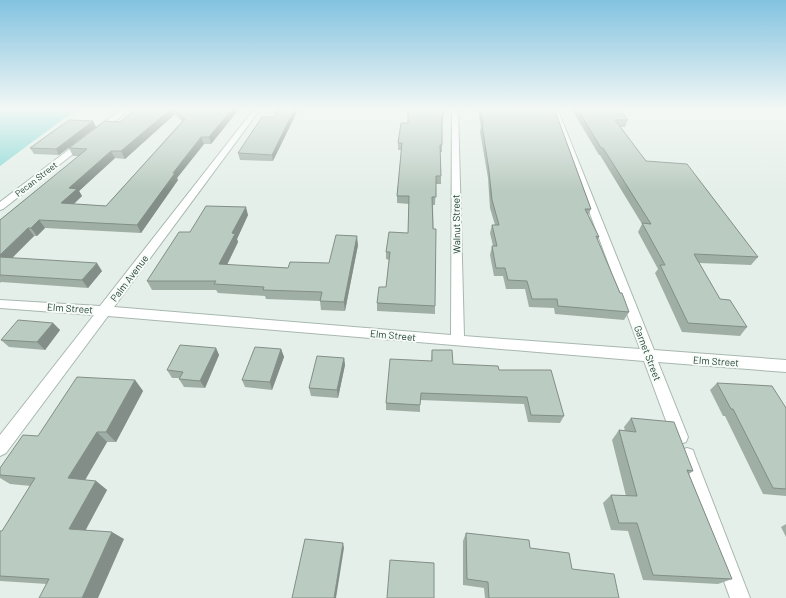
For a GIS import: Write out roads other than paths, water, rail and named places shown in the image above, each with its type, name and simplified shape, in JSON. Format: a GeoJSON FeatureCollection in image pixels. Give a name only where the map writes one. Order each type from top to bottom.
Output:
{"type":"FeatureCollection","features":[{"type":"Feature","properties":{"kind":"street","name":"Pecan Street"},"geometry":{"type":"LineString","coordinates":[[0,207],[92,136]]}},
{"type":"Feature","properties":{"kind":"street","name":"Palm Avenue"},"geometry":{"type":"LineString","coordinates":[[0,448],[237,136]]}},
{"type":"Feature","properties":{"kind":"street","name":"Walnut Street"},"geometry":{"type":"LineString","coordinates":[[454,136],[458,341]]}},
{"type":"Feature","properties":{"kind":"street","name":"Garnet Street"},"geometry":{"type":"LineString","coordinates":[[565,136],[740,598]]}},
{"type":"Feature","properties":{"kind":"street","name":"Elm Street"},"geometry":{"type":"LineString","coordinates":[[0,304],[786,366]]}},
{"type":"Feature","properties":{"kind":"water"},"geometry":{"type":"Polygon","coordinates":[[[0,136],[40,136],[0,166],[0,136]]]}}]}
